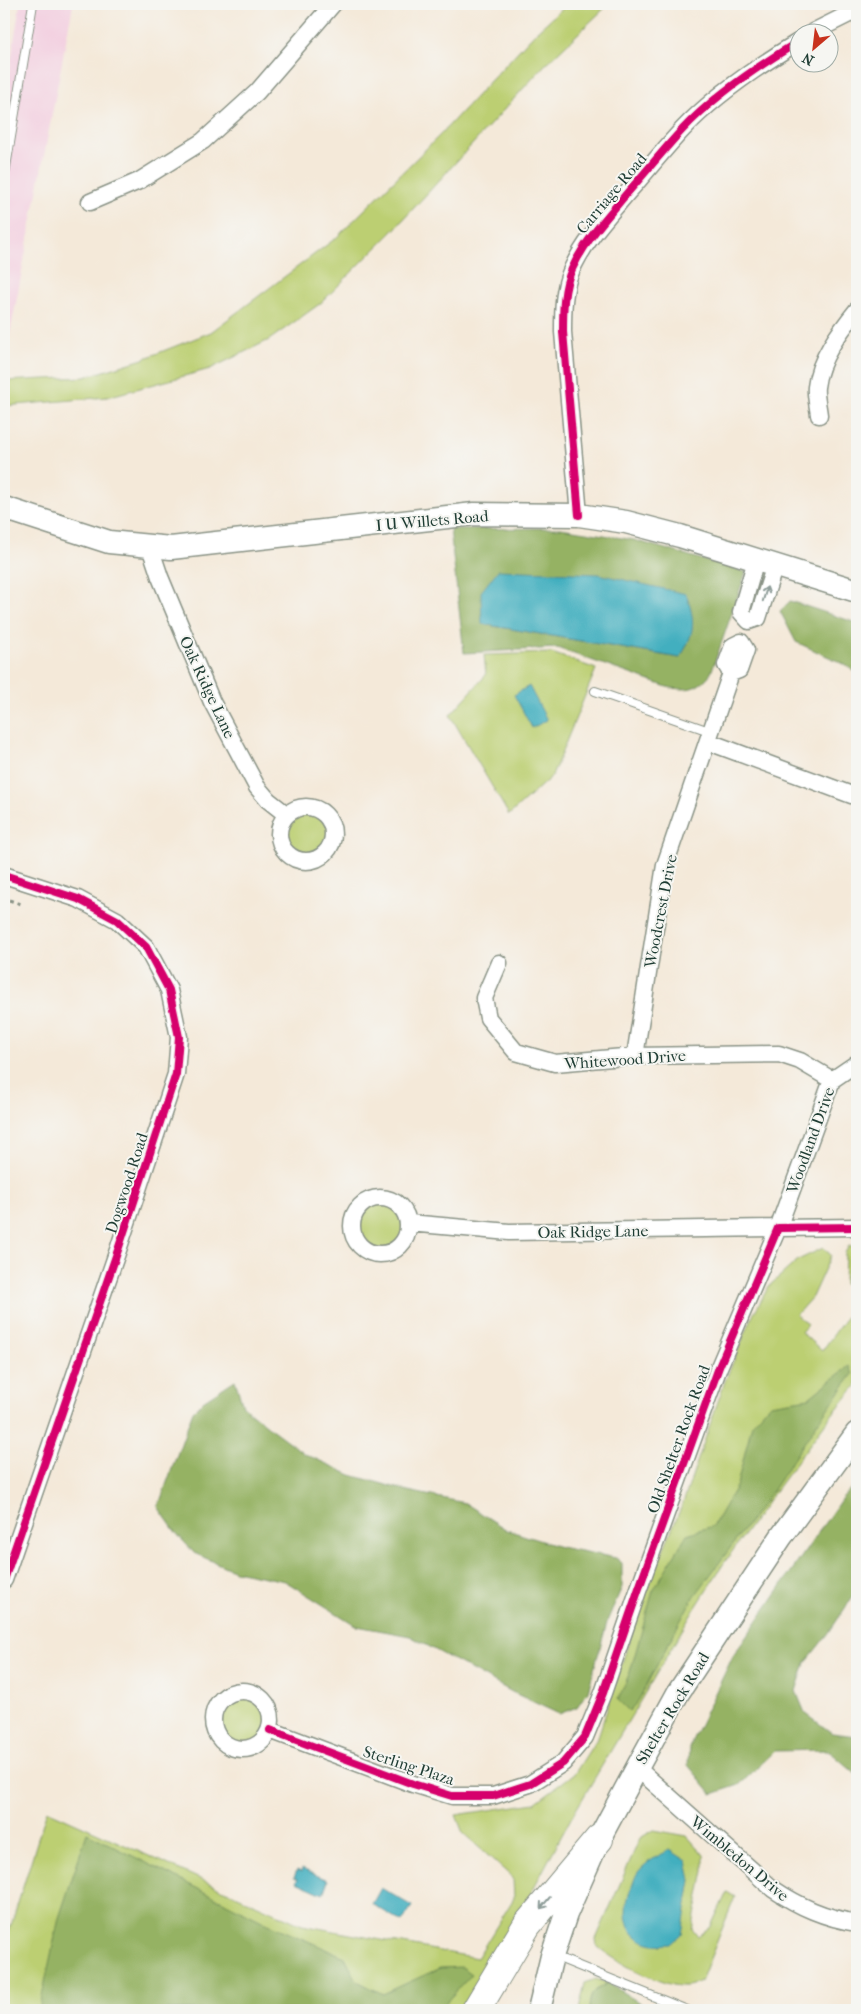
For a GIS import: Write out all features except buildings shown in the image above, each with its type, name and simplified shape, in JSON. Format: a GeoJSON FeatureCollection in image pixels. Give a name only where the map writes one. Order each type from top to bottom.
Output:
{"type":"FeatureCollection","features":[{"type":"Feature","properties":{"kind":"highway"},"geometry":{"type":"LineString","coordinates":[[476,2010],[526,1925],[599,1839]]}},
{"type":"Feature","properties":{"kind":"main road","name":"I U Willets Road"},"geometry":{"type":"LineString","coordinates":[[4,508],[109,542],[171,548],[474,514],[580,515],[626,522],[680,536],[857,591]]}},
{"type":"Feature","properties":{"kind":"main road","name":"Shelter Rock Road"},"geometry":{"type":"LineString","coordinates":[[539,2010],[552,1956],[566,1914],[599,1839],[678,1692],[764,1561],[857,1433]]}},
{"type":"Feature","properties":{"kind":"street"},"geometry":{"type":"LineString","coordinates":[[90,202],[139,181],[203,141],[257,92],[333,4]]}},
{"type":"Feature","properties":{"kind":"street"},"geometry":{"type":"LineString","coordinates":[[834,22],[857,10]]}},
{"type":"Feature","properties":{"kind":"street","name":"Carriage Road"},"geometry":{"type":"LineString","coordinates":[[580,515],[563,332],[563,305],[571,270],[584,246],[599,227],[684,128],[711,104],[768,60],[788,48]]}},
{"type":"Feature","properties":{"kind":"street"},"geometry":{"type":"LineString","coordinates":[[819,415],[816,388],[822,366],[841,332],[857,310]]}},
{"type":"Feature","properties":{"kind":"street","name":"Oak Ridge Lane"},"geometry":{"type":"LineString","coordinates":[[150,547],[160,577],[212,702],[257,787],[268,800],[287,815]]}},
{"type":"Feature","properties":{"kind":"street","name":"Woodcrest Drive"},"geometry":{"type":"LineString","coordinates":[[635,1056],[665,865],[731,673],[726,665],[733,646],[741,642],[749,621],[741,612],[765,562]]}},
{"type":"Feature","properties":{"kind":"street"},"geometry":{"type":"LineString","coordinates":[[710,737],[857,797]]}},
{"type":"Feature","properties":{"kind":"street","name":"Dogwood Road"},"geometry":{"type":"LineString","coordinates":[[4,875],[78,899],[117,920],[146,947],[170,990],[180,1037],[176,1074],[118,1250],[4,1580]]}},
{"type":"Feature","properties":{"kind":"street","name":"Whitewood Drive"},"geometry":{"type":"LineString","coordinates":[[499,963],[484,998],[488,1018],[516,1052],[555,1063],[635,1056],[779,1054],[800,1061],[832,1080]]}},
{"type":"Feature","properties":{"kind":"street","name":"Woodland Drive"},"geometry":{"type":"LineString","coordinates":[[778,1228],[832,1080],[857,1063]]}},
{"type":"Feature","properties":{"kind":"street","name":"Oak Ridge Lane"},"geometry":{"type":"LineString","coordinates":[[409,1223],[509,1232],[778,1228]]}},
{"type":"Feature","properties":{"kind":"street"},"geometry":{"type":"LineString","coordinates":[[778,1228],[857,1227]]}},
{"type":"Feature","properties":{"kind":"street","name":"Old Shelter Rock Road"},"geometry":{"type":"LineString","coordinates":[[585,1736],[603,1694],[719,1366],[778,1228]]}},
{"type":"Feature","properties":{"kind":"street","name":"Sterling Plaza"},"geometry":{"type":"LineString","coordinates":[[270,1730],[413,1784],[452,1796],[493,1796],[530,1784],[563,1763],[585,1736]]}},
{"type":"Feature","properties":{"kind":"street","name":"Wimbledon Drive"},"geometry":{"type":"LineString","coordinates":[[637,1768],[773,1889],[795,1904],[828,1918],[857,1923]]}},
{"type":"Feature","properties":{"kind":"lane"},"geometry":{"type":"LineString","coordinates":[[4,179],[33,4]]}},
{"type":"Feature","properties":{"kind":"lane"},"geometry":{"type":"LineString","coordinates":[[595,691],[710,737]]}},
{"type":"Feature","properties":{"kind":"lane"},"geometry":{"type":"LineString","coordinates":[[552,1956],[687,2010]]}},
{"type":"Feature","properties":{"kind":"path"},"geometry":{"type":"LineString","coordinates":[[9,900],[21,904]]}},
{"type":"Feature","properties":{"kind":"shaded area"},"geometry":{"type":"Polygon","coordinates":[[[20,4],[73,4],[4,365],[4,105],[20,4]]]}},
{"type":"Feature","properties":{"kind":"green space"},"geometry":{"type":"Polygon","coordinates":[[[567,4],[609,4],[544,66],[391,233],[321,303],[269,340],[210,369],[107,397],[4,406],[4,381],[85,377],[143,359],[211,332],[336,238],[441,134],[535,33],[567,4]]]}},
{"type":"Feature","properties":{"kind":"green space"},"geometry":{"type":"Polygon","coordinates":[[[561,528],[634,540],[746,572],[711,673],[701,683],[692,688],[667,687],[557,648],[464,653],[450,529],[561,528]],[[482,624],[679,658],[688,643],[482,624]]]}},
{"type":"Feature","properties":{"kind":"green space"},"geometry":{"type":"Polygon","coordinates":[[[790,601],[857,623],[857,673],[842,663],[796,642],[780,611],[790,601]]]}},
{"type":"Feature","properties":{"kind":"green space"},"geometry":{"type":"Polygon","coordinates":[[[552,653],[596,669],[552,776],[509,815],[450,715],[486,675],[484,655],[552,653]]]}},
{"type":"Feature","properties":{"kind":"green space"},"geometry":{"type":"Polygon","coordinates":[[[306,807],[316,809],[325,815],[331,824],[333,834],[331,844],[325,853],[316,859],[306,861],[296,859],[287,853],[281,844],[279,834],[281,824],[287,815],[296,809],[306,807]]]}},
{"type":"Feature","properties":{"kind":"green space"},"geometry":{"type":"Polygon","coordinates":[[[374,1198],[386,1198],[396,1202],[404,1210],[408,1226],[404,1242],[396,1250],[386,1254],[374,1254],[364,1250],[356,1242],[352,1232],[352,1220],[356,1210],[364,1202],[374,1198]]]}},
{"type":"Feature","properties":{"kind":"green space"},"geometry":{"type":"Polygon","coordinates":[[[849,1246],[857,1246],[857,1295],[844,1284],[845,1253],[849,1246]]]}},
{"type":"Feature","properties":{"kind":"green space"},"geometry":{"type":"Polygon","coordinates":[[[823,1248],[831,1255],[812,1297],[796,1315],[808,1324],[801,1332],[822,1351],[857,1302],[857,1385],[830,1417],[724,1563],[691,1615],[570,1820],[494,1962],[482,1982],[459,2010],[4,2010],[4,1935],[9,1932],[47,1810],[302,1925],[477,1958],[514,1898],[513,1878],[463,1833],[456,1815],[535,1803],[575,1773],[598,1737],[645,1592],[683,1503],[725,1381],[754,1313],[769,1286],[798,1260],[823,1248]]]}},
{"type":"Feature","properties":{"kind":"green space"},"geometry":{"type":"Polygon","coordinates":[[[849,1366],[853,1374],[820,1419],[770,1494],[691,1601],[638,1701],[629,1711],[618,1700],[630,1672],[653,1591],[687,1534],[713,1526],[737,1485],[752,1424],[770,1404],[809,1398],[849,1366]]]}},
{"type":"Feature","properties":{"kind":"green space"},"geometry":{"type":"Polygon","coordinates":[[[235,1380],[243,1406],[305,1454],[351,1475],[408,1491],[465,1503],[507,1530],[560,1547],[616,1558],[622,1563],[622,1587],[608,1619],[588,1691],[577,1707],[559,1714],[512,1692],[410,1636],[357,1626],[285,1581],[235,1571],[194,1553],[177,1534],[158,1507],[193,1411],[203,1401],[235,1380]]]}},
{"type":"Feature","properties":{"kind":"green space"},"geometry":{"type":"Polygon","coordinates":[[[857,1482],[857,1590],[828,1634],[805,1663],[796,1691],[805,1713],[832,1733],[857,1736],[857,1775],[828,1750],[775,1751],[739,1785],[712,1794],[688,1765],[689,1747],[733,1656],[842,1498],[857,1482]]]}},
{"type":"Feature","properties":{"kind":"green space"},"geometry":{"type":"Polygon","coordinates":[[[242,1691],[253,1693],[266,1704],[271,1720],[269,1731],[258,1744],[242,1749],[231,1747],[218,1736],[213,1720],[215,1709],[226,1696],[242,1691]]]}},
{"type":"Feature","properties":{"kind":"green space"},"geometry":{"type":"Polygon","coordinates":[[[654,1830],[687,1836],[704,1855],[704,1871],[692,1930],[698,1936],[711,1926],[727,1892],[735,1897],[701,1981],[691,1985],[676,1985],[652,1978],[627,1966],[597,1946],[596,1939],[640,1838],[654,1830]],[[691,1880],[661,1946],[686,1907],[691,1880]]]}},
{"type":"Feature","properties":{"kind":"green space"},"geometry":{"type":"Polygon","coordinates":[[[87,1833],[266,1923],[345,1957],[357,1981],[383,1994],[440,1968],[462,1967],[472,1974],[439,2010],[39,2010],[59,1918],[87,1833]]]}},
{"type":"Feature","properties":{"kind":"green space"},"geometry":{"type":"Polygon","coordinates":[[[596,1979],[608,1983],[593,1993],[589,2010],[579,2010],[585,1983],[596,1979]]]}},
{"type":"Feature","properties":{"kind":"green space"},"geometry":{"type":"Polygon","coordinates":[[[608,1983],[651,2010],[589,2010],[593,1993],[608,1983]]]}},
{"type":"Feature","properties":{"kind":"water"},"geometry":{"type":"Polygon","coordinates":[[[498,570],[598,574],[686,594],[692,620],[689,641],[680,658],[482,624],[481,592],[498,570]]]}},
{"type":"Feature","properties":{"kind":"water"},"geometry":{"type":"Polygon","coordinates":[[[529,686],[547,720],[532,728],[514,695],[529,686]]]}},
{"type":"Feature","properties":{"kind":"water"},"geometry":{"type":"Polygon","coordinates":[[[670,1850],[687,1861],[691,1880],[682,1934],[671,1944],[647,1942],[638,1938],[627,1923],[627,1901],[634,1880],[641,1868],[670,1850]]]}},
{"type":"Feature","properties":{"kind":"water"},"geometry":{"type":"Polygon","coordinates":[[[302,1869],[328,1880],[323,1894],[296,1882],[298,1879],[294,1877],[297,1870],[301,1872],[302,1869]]]}},
{"type":"Feature","properties":{"kind":"water"},"geometry":{"type":"Polygon","coordinates":[[[381,1888],[412,1906],[402,1922],[372,1904],[381,1888]]]}},
{"type":"Feature","properties":{"kind":"cycle path"},"geometry":{"type":"LineString","coordinates":[[579,515],[563,332],[565,292],[572,269],[583,248],[597,229],[683,129],[709,104],[738,81],[788,48]]}},
{"type":"Feature","properties":{"kind":"cycle path"},"geometry":{"type":"LineString","coordinates":[[4,875],[78,899],[117,920],[146,947],[169,990],[179,1037],[176,1074],[118,1250],[4,1580]]}},
{"type":"Feature","properties":{"kind":"cycle path"},"geometry":{"type":"LineString","coordinates":[[270,1730],[413,1784],[452,1796],[493,1796],[530,1784],[563,1763],[585,1737],[603,1693],[719,1367],[778,1228],[857,1227]]}}]}
